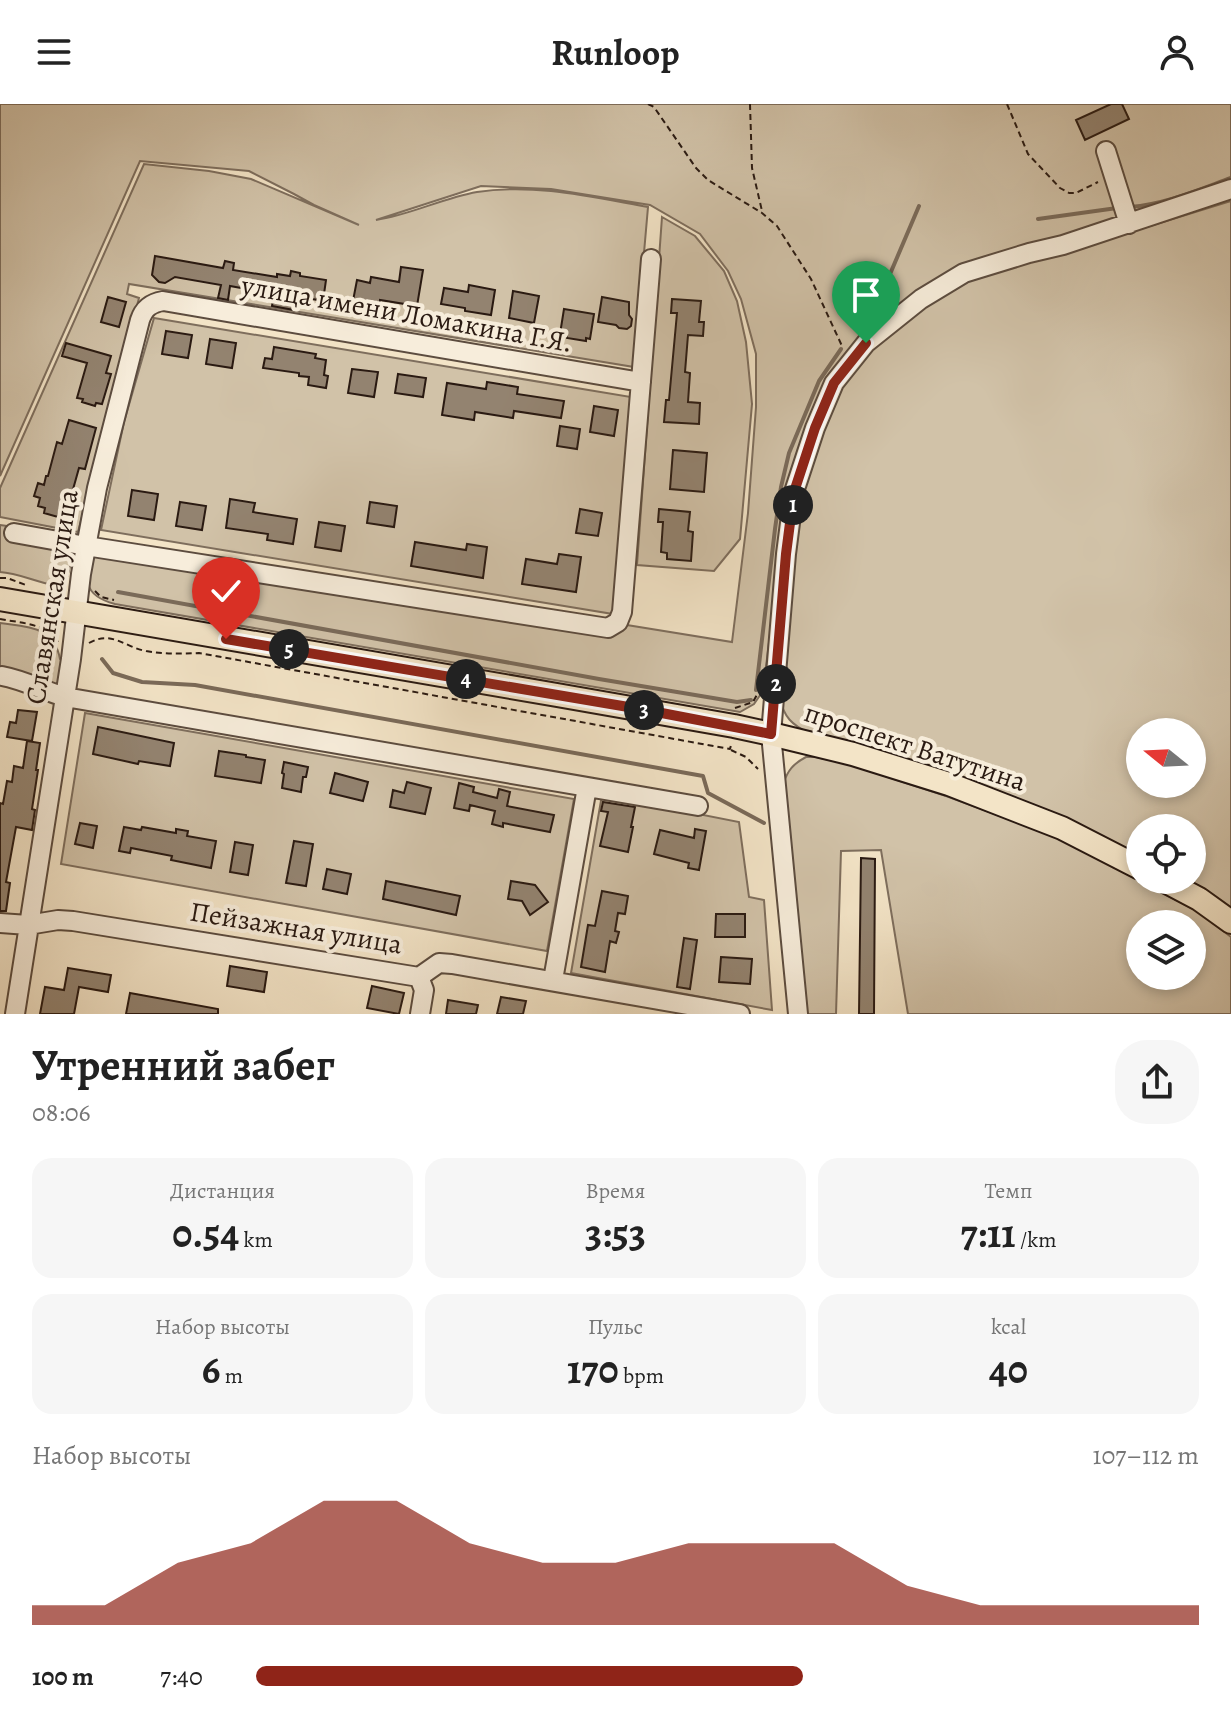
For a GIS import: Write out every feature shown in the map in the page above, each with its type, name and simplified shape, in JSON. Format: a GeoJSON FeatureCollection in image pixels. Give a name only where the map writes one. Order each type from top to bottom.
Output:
{"type":"FeatureCollection","features":[{"type":"Feature","properties":{"kind":"main road","name":"проспект Ватутина"},"geometry":{"type":"LineString","coordinates":[[0,599],[771,734],[853,754],[949,784],[1062,828],[1126,861]]}},
{"type":"Feature","properties":{"kind":"main road"},"geometry":{"type":"LineString","coordinates":[[1190,894],[1231,922]]}},
{"type":"Feature","properties":{"kind":"street"},"geometry":{"type":"LineString","coordinates":[[1106,151],[1129,224]]}},
{"type":"Feature","properties":{"kind":"street"},"geometry":{"type":"LineString","coordinates":[[798,1014],[771,734],[794,492],[834,383],[866,343],[921,299],[954,278],[1231,189]]}},
{"type":"Feature","properties":{"kind":"street"},"geometry":{"type":"LineString","coordinates":[[14,533],[608,628],[618,622],[622,612],[651,259]]}},
{"type":"Feature","properties":{"kind":"street","name":"улица имени Ломакина Г.Я."},"geometry":{"type":"LineString","coordinates":[[163,301],[641,382]]}},
{"type":"Feature","properties":{"kind":"street","name":"Славянская улица"},"geometry":{"type":"LineString","coordinates":[[15,1014],[97,488],[142,314],[149,306],[163,301]]}},
{"type":"Feature","properties":{"kind":"street"},"geometry":{"type":"LineString","coordinates":[[2,676],[19,679],[40,690],[65,697],[698,806]]}},
{"type":"Feature","properties":{"kind":"street"},"geometry":{"type":"LineString","coordinates":[[553,980],[587,787]]}},
{"type":"Feature","properties":{"kind":"street","name":"Пейзажная улица"},"geometry":{"type":"LineString","coordinates":[[0,923],[28,925],[73,921],[419,977],[439,963],[740,1014]]}},
{"type":"Feature","properties":{"kind":"street"},"geometry":{"type":"LineString","coordinates":[[419,977],[424,990],[420,1014]]}},
{"type":"Feature","properties":{"kind":"path"},"geometry":{"type":"LineString","coordinates":[[648,104],[654,107],[696,168],[708,180],[762,213],[777,226],[811,279],[833,331],[853,359]]}},
{"type":"Feature","properties":{"kind":"path"},"geometry":{"type":"LineString","coordinates":[[750,104],[752,168],[762,213]]}},
{"type":"Feature","properties":{"kind":"path"},"geometry":{"type":"LineString","coordinates":[[1007,104],[1028,154],[1060,188],[1076,193],[1113,174]]}},
{"type":"Feature","properties":{"kind":"path"},"geometry":{"type":"LineString","coordinates":[[0,578],[30,587]]}},
{"type":"Feature","properties":{"kind":"path"},"geometry":{"type":"LineString","coordinates":[[0,619],[36,626],[53,635],[61,645]]}},
{"type":"Feature","properties":{"kind":"path"},"geometry":{"type":"LineString","coordinates":[[86,647],[97,639],[107,637],[141,650],[174,655],[199,653],[730,749],[731,744]]}},
{"type":"Feature","properties":{"kind":"path"},"geometry":{"type":"LineString","coordinates":[[737,708],[753,702],[760,689]]}},
{"type":"Feature","properties":{"kind":"shaded area"},"geometry":{"type":"Polygon","coordinates":[[[0,104],[1231,104],[1231,185],[962,270],[846,355],[780,553],[763,691],[754,704],[740,712],[115,604],[94,594],[88,579],[97,539],[732,642],[748,513],[756,407],[756,354],[741,299],[728,271],[700,234],[650,205],[551,189],[481,186],[376,220],[464,195],[498,190],[563,192],[648,207],[634,367],[129,284],[127,294],[139,298],[78,532],[0,517],[0,488],[144,164],[251,179],[359,225],[249,171],[140,161],[0,476],[0,104]]]}},
{"type":"Feature","properties":{"kind":"shaded area"},"geometry":{"type":"Polygon","coordinates":[[[1231,201],[1231,908],[1206,890],[1206,814],[1126,814],[1126,849],[1065,818],[952,773],[809,733],[790,720],[780,699],[801,492],[822,429],[841,388],[870,349],[926,303],[967,281],[1231,201]]]}},
{"type":"Feature","properties":{"kind":"shaded area"},"geometry":{"type":"Polygon","coordinates":[[[662,217],[695,236],[724,271],[737,301],[746,342],[752,404],[740,539],[714,571],[637,565],[662,217]]]}},
{"type":"Feature","properties":{"kind":"shaded area"},"geometry":{"type":"Polygon","coordinates":[[[154,318],[631,397],[613,614],[101,530],[124,422],[154,318]]]}},
{"type":"Feature","properties":{"kind":"shaded area"},"geometry":{"type":"Polygon","coordinates":[[[0,525],[79,536],[67,577],[54,585],[0,572],[0,525]]]}},
{"type":"Feature","properties":{"kind":"shaded area"},"geometry":{"type":"Polygon","coordinates":[[[0,623],[38,630],[52,640],[64,662],[59,691],[0,674],[0,623]]]}},
{"type":"Feature","properties":{"kind":"shaded area"},"geometry":{"type":"Polygon","coordinates":[[[85,713],[574,799],[547,951],[61,864],[85,713]]]}},
{"type":"Feature","properties":{"kind":"shaded area"},"geometry":{"type":"Polygon","coordinates":[[[806,757],[816,757],[848,764],[946,796],[1057,837],[1126,873],[1126,894],[1165,894],[1195,910],[1126,910],[1126,990],[1206,990],[1206,918],[1231,937],[1231,1014],[908,1014],[881,850],[841,851],[836,1014],[805,1014],[783,784],[792,768],[806,757]]]}},
{"type":"Feature","properties":{"kind":"shaded area"},"geometry":{"type":"Polygon","coordinates":[[[602,795],[739,822],[749,897],[764,900],[772,1010],[571,973],[602,795]]]}},
{"type":"Feature","properties":{"kind":"building"},"geometry":{"type":"Polygon","coordinates":[[[1111,104],[1122,104],[1129,119],[1085,140],[1076,120],[1111,104]]]}},
{"type":"Feature","properties":{"kind":"building"},"geometry":{"type":"Polygon","coordinates":[[[155,256],[223,268],[225,261],[234,263],[233,270],[277,277],[277,274],[290,276],[291,271],[300,273],[300,276],[326,280],[323,301],[296,296],[294,310],[272,306],[274,294],[230,286],[228,300],[218,298],[221,285],[175,277],[165,283],[159,282],[152,275],[155,256]]]}},
{"type":"Feature","properties":{"kind":"building"},"geometry":{"type":"Polygon","coordinates":[[[401,267],[423,270],[417,306],[380,300],[379,310],[352,306],[357,280],[370,283],[371,277],[399,282],[401,267]]]}},
{"type":"Feature","properties":{"kind":"building"},"geometry":{"type":"Polygon","coordinates":[[[469,285],[495,290],[491,315],[441,304],[444,288],[468,292],[469,285]]]}},
{"type":"Feature","properties":{"kind":"building"},"geometry":{"type":"Polygon","coordinates":[[[513,291],[539,296],[534,323],[509,318],[513,291]]]}},
{"type":"Feature","properties":{"kind":"building"},"geometry":{"type":"Polygon","coordinates":[[[108,297],[126,302],[119,327],[101,322],[108,297]]]}},
{"type":"Feature","properties":{"kind":"building"},"geometry":{"type":"Polygon","coordinates":[[[602,297],[629,302],[631,326],[627,329],[598,322],[602,297]]]}},
{"type":"Feature","properties":{"kind":"building"},"geometry":{"type":"Polygon","coordinates":[[[672,299],[701,301],[699,322],[704,322],[703,336],[688,335],[685,372],[690,373],[688,402],[700,403],[699,424],[664,422],[677,313],[671,313],[672,299]]]}},
{"type":"Feature","properties":{"kind":"building"},"geometry":{"type":"Polygon","coordinates":[[[564,309],[594,314],[590,339],[567,338],[567,335],[560,334],[564,309]]]}},
{"type":"Feature","properties":{"kind":"building"},"geometry":{"type":"Polygon","coordinates":[[[166,331],[192,335],[188,358],[162,354],[166,331]]]}},
{"type":"Feature","properties":{"kind":"building"},"geometry":{"type":"Polygon","coordinates":[[[210,339],[236,343],[232,368],[206,364],[210,339]]]}},
{"type":"Feature","properties":{"kind":"building"},"geometry":{"type":"Polygon","coordinates":[[[66,343],[111,356],[106,373],[111,374],[102,404],[96,403],[95,406],[77,398],[87,363],[62,356],[66,343]]]}},
{"type":"Feature","properties":{"kind":"building"},"geometry":{"type":"Polygon","coordinates":[[[274,347],[316,354],[315,358],[326,360],[326,388],[308,385],[309,377],[299,376],[299,373],[263,368],[265,358],[272,359],[274,347]]]}},
{"type":"Feature","properties":{"kind":"building"},"geometry":{"type":"Polygon","coordinates":[[[352,369],[378,372],[374,397],[348,393],[352,369]]]}},
{"type":"Feature","properties":{"kind":"building"},"geometry":{"type":"Polygon","coordinates":[[[398,374],[426,378],[423,397],[395,393],[398,374]]]}},
{"type":"Feature","properties":{"kind":"building"},"geometry":{"type":"Polygon","coordinates":[[[487,382],[518,387],[517,394],[564,401],[561,418],[514,411],[513,418],[475,412],[474,420],[442,415],[447,383],[486,389],[487,382]]]}},
{"type":"Feature","properties":{"kind":"building"},"geometry":{"type":"Polygon","coordinates":[[[594,406],[618,410],[614,436],[590,432],[594,406]]]}},
{"type":"Feature","properties":{"kind":"building"},"geometry":{"type":"Polygon","coordinates":[[[69,420],[96,428],[85,469],[79,468],[72,493],[78,494],[74,507],[69,506],[67,514],[59,512],[58,517],[44,513],[45,508],[38,506],[40,498],[34,496],[38,483],[44,485],[57,442],[62,444],[69,420]]]}},
{"type":"Feature","properties":{"kind":"building"},"geometry":{"type":"Polygon","coordinates":[[[560,426],[580,429],[577,449],[557,446],[560,426]]]}},
{"type":"Feature","properties":{"kind":"building"},"geometry":{"type":"Polygon","coordinates":[[[673,450],[707,453],[704,492],[670,489],[673,450]]]}},
{"type":"Feature","properties":{"kind":"building"},"geometry":{"type":"Polygon","coordinates":[[[132,490],[158,494],[154,520],[128,516],[132,490]]]}},
{"type":"Feature","properties":{"kind":"building"},"geometry":{"type":"Polygon","coordinates":[[[230,499],[255,503],[253,512],[297,519],[293,544],[267,540],[268,534],[226,528],[230,499]]]}},
{"type":"Feature","properties":{"kind":"building"},"geometry":{"type":"Polygon","coordinates":[[[180,502],[206,506],[202,530],[176,526],[180,502]]]}},
{"type":"Feature","properties":{"kind":"building"},"geometry":{"type":"Polygon","coordinates":[[[370,502],[397,506],[394,527],[367,523],[370,502]]]}},
{"type":"Feature","properties":{"kind":"building"},"geometry":{"type":"Polygon","coordinates":[[[580,509],[602,513],[598,536],[576,533],[580,509]]]}},
{"type":"Feature","properties":{"kind":"building"},"geometry":{"type":"Polygon","coordinates":[[[659,509],[690,512],[688,531],[693,532],[691,561],[667,559],[667,553],[661,552],[663,522],[658,522],[659,509]]]}},
{"type":"Feature","properties":{"kind":"building"},"geometry":{"type":"Polygon","coordinates":[[[319,522],[345,526],[341,551],[315,547],[319,522]]]}},
{"type":"Feature","properties":{"kind":"building"},"geometry":{"type":"Polygon","coordinates":[[[415,542],[466,550],[467,544],[487,547],[483,578],[411,566],[415,542]]]}},
{"type":"Feature","properties":{"kind":"building"},"geometry":{"type":"Polygon","coordinates":[[[559,554],[581,557],[576,592],[522,584],[526,559],[557,564],[559,554]]]}},
{"type":"Feature","properties":{"kind":"building"},"geometry":{"type":"Polygon","coordinates":[[[18,710],[37,712],[32,741],[7,737],[10,722],[16,723],[18,710]]]}},
{"type":"Feature","properties":{"kind":"building"},"geometry":{"type":"Polygon","coordinates":[[[98,727],[174,743],[170,766],[139,761],[138,764],[93,754],[98,727]]]}},
{"type":"Feature","properties":{"kind":"building"},"geometry":{"type":"Polygon","coordinates":[[[27,741],[40,743],[32,830],[16,827],[6,882],[10,883],[6,911],[0,911],[0,803],[3,804],[7,781],[12,782],[14,766],[23,768],[27,741]]]}},
{"type":"Feature","properties":{"kind":"building"},"geometry":{"type":"Polygon","coordinates":[[[219,751],[265,760],[261,783],[215,776],[219,751]]]}},
{"type":"Feature","properties":{"kind":"building"},"geometry":{"type":"Polygon","coordinates":[[[284,762],[308,767],[301,792],[282,788],[284,762]]]}},
{"type":"Feature","properties":{"kind":"building"},"geometry":{"type":"Polygon","coordinates":[[[335,773],[368,782],[363,801],[330,793],[335,773]]]}},
{"type":"Feature","properties":{"kind":"building"},"geometry":{"type":"Polygon","coordinates":[[[407,782],[431,788],[425,814],[390,807],[393,790],[404,793],[407,782]]]}},
{"type":"Feature","properties":{"kind":"building"},"geometry":{"type":"Polygon","coordinates":[[[459,783],[474,787],[473,792],[497,798],[499,789],[510,792],[507,806],[554,815],[550,832],[503,823],[503,827],[492,824],[495,811],[470,805],[469,811],[454,808],[459,783]]]}},
{"type":"Feature","properties":{"kind":"building"},"geometry":{"type":"Polygon","coordinates":[[[603,802],[635,807],[628,852],[600,846],[608,812],[601,811],[603,802]]]}},
{"type":"Feature","properties":{"kind":"building"},"geometry":{"type":"Polygon","coordinates":[[[80,823],[97,826],[93,848],[75,844],[80,823]]]}},
{"type":"Feature","properties":{"kind":"building"},"geometry":{"type":"Polygon","coordinates":[[[124,827],[176,833],[176,829],[188,831],[187,836],[216,841],[211,868],[131,848],[130,853],[119,851],[124,827]]]}},
{"type":"Feature","properties":{"kind":"building"},"geometry":{"type":"Polygon","coordinates":[[[695,829],[706,831],[699,870],[688,868],[689,863],[654,854],[660,830],[694,838],[695,829]]]}},
{"type":"Feature","properties":{"kind":"building"},"geometry":{"type":"Polygon","coordinates":[[[294,841],[313,844],[306,886],[286,883],[294,841]]]}},
{"type":"Feature","properties":{"kind":"building"},"geometry":{"type":"Polygon","coordinates":[[[235,842],[253,845],[248,875],[230,872],[235,842]]]}},
{"type":"Feature","properties":{"kind":"building"},"geometry":{"type":"Polygon","coordinates":[[[861,858],[875,859],[874,1014],[859,1014],[861,858]]]}},
{"type":"Feature","properties":{"kind":"building"},"geometry":{"type":"Polygon","coordinates":[[[327,869],[351,874],[347,894],[323,889],[327,869]]]}},
{"type":"Feature","properties":{"kind":"building"},"geometry":{"type":"Polygon","coordinates":[[[386,881],[460,896],[456,915],[383,899],[386,881]]]}},
{"type":"Feature","properties":{"kind":"building"},"geometry":{"type":"Polygon","coordinates":[[[511,881],[535,885],[548,902],[530,915],[522,901],[508,899],[511,881]]]}},
{"type":"Feature","properties":{"kind":"building"},"geometry":{"type":"Polygon","coordinates":[[[602,891],[628,896],[625,914],[618,913],[615,931],[619,932],[616,943],[610,941],[605,972],[581,967],[588,925],[595,926],[602,891]]]}},
{"type":"Feature","properties":{"kind":"building"},"geometry":{"type":"Polygon","coordinates":[[[716,914],[745,914],[745,937],[715,937],[716,914]]]}},
{"type":"Feature","properties":{"kind":"building"},"geometry":{"type":"Polygon","coordinates":[[[684,938],[697,940],[690,989],[677,987],[684,938]]]}},
{"type":"Feature","properties":{"kind":"building"},"geometry":{"type":"Polygon","coordinates":[[[721,957],[752,959],[750,984],[719,982],[721,957]]]}},
{"type":"Feature","properties":{"kind":"building"},"geometry":{"type":"Polygon","coordinates":[[[230,966],[267,972],[264,992],[227,986],[230,966]]]}},
{"type":"Feature","properties":{"kind":"building"},"geometry":{"type":"Polygon","coordinates":[[[68,968],[111,975],[108,992],[79,987],[74,1014],[40,1014],[45,987],[64,990],[68,968]]]}},
{"type":"Feature","properties":{"kind":"building"},"geometry":{"type":"Polygon","coordinates":[[[372,986],[404,993],[399,1014],[367,1008],[372,986]]]}},
{"type":"Feature","properties":{"kind":"building"},"geometry":{"type":"Polygon","coordinates":[[[130,993],[218,1009],[218,1014],[126,1014],[130,993]]]}},
{"type":"Feature","properties":{"kind":"building"},"geometry":{"type":"Polygon","coordinates":[[[501,997],[526,1001],[523,1014],[497,1014],[501,997]]]}},
{"type":"Feature","properties":{"kind":"building"},"geometry":{"type":"Polygon","coordinates":[[[448,1000],[478,1005],[476,1014],[446,1014],[448,1000]]]}},
{"type":"Feature","properties":{"kind":"waterway"},"geometry":{"type":"LineString","coordinates":[[1130,207],[1169,200],[1231,178]]}},
{"type":"Feature","properties":{"kind":"waterway"},"geometry":{"type":"LineString","coordinates":[[859,330],[876,307],[919,206]]}},
{"type":"Feature","properties":{"kind":"waterway"},"geometry":{"type":"LineString","coordinates":[[1038,219],[1117,208]]}},
{"type":"Feature","properties":{"kind":"waterway"},"geometry":{"type":"LineString","coordinates":[[756,690],[775,529],[789,453],[819,381],[841,349]]}},
{"type":"Feature","properties":{"kind":"waterway"},"geometry":{"type":"LineString","coordinates":[[118,592],[599,679],[737,702],[751,700]]}},
{"type":"Feature","properties":{"kind":"waterway"},"geometry":{"type":"LineString","coordinates":[[102,659],[113,673],[142,682],[195,685],[703,776],[708,793],[764,823]]}},
{"type":"Feature","properties":{"kind":"route"},"geometry":{"type":"LineString","coordinates":[[226,639],[771,734],[794,492],[834,383],[866,343]]}}]}
